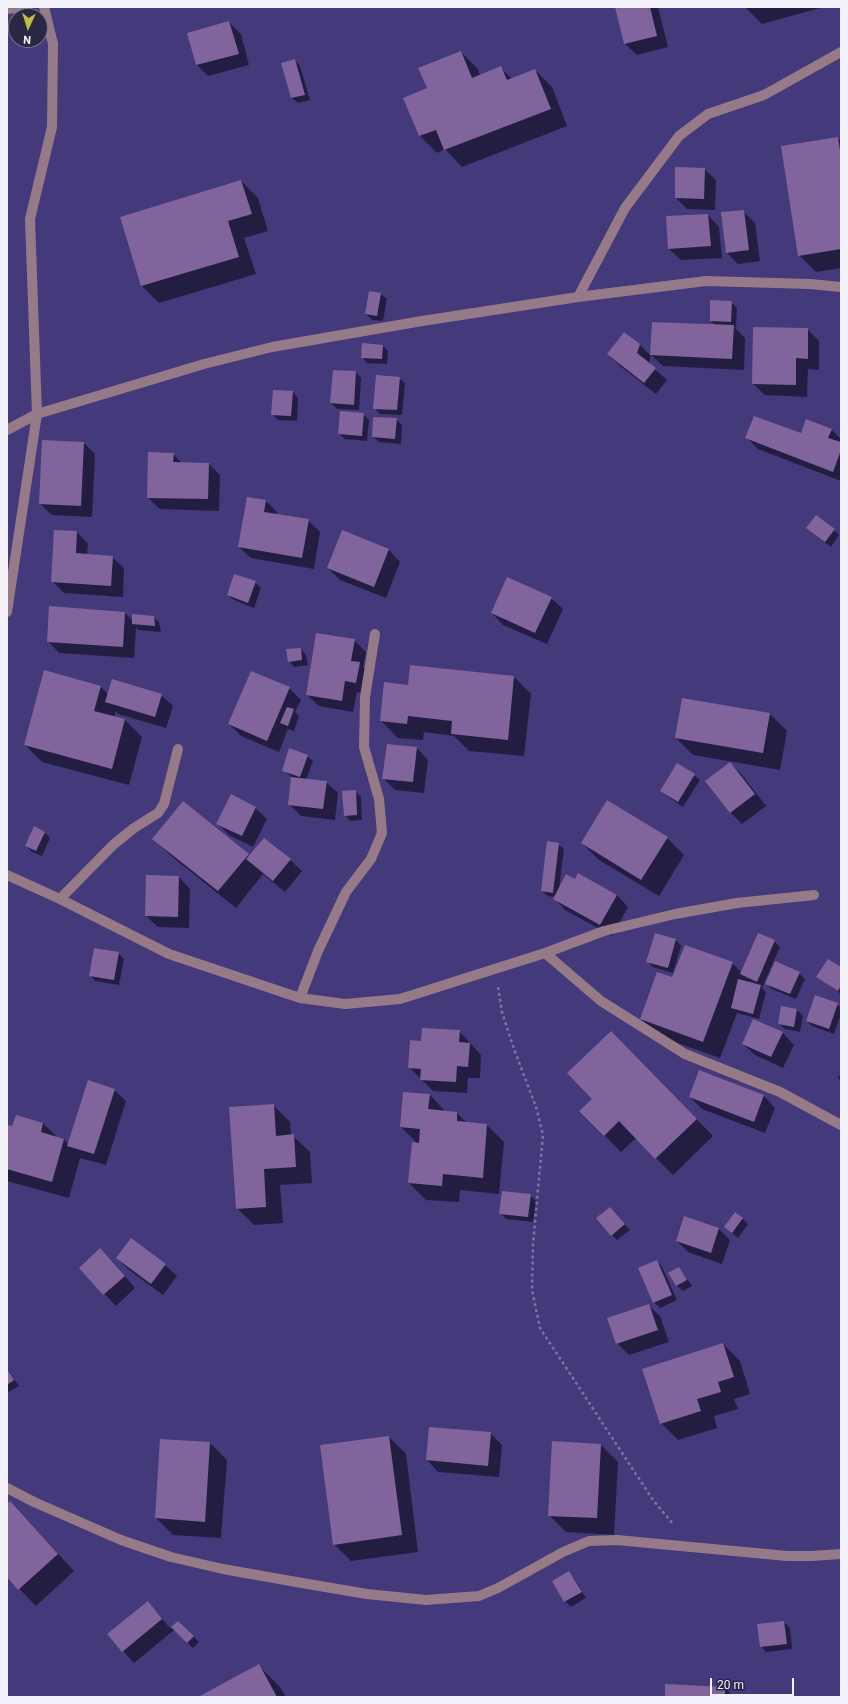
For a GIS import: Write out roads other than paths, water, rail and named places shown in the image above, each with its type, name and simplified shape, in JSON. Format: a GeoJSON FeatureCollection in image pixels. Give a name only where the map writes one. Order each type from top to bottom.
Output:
{"type":"FeatureCollection","features":[{"type":"Feature","properties":{"kind":"street"},"geometry":{"type":"LineString","coordinates":[[7,9],[27,7]]}},
{"type":"Feature","properties":{"kind":"street"},"geometry":{"type":"LineString","coordinates":[[7,612],[37,414],[30,219],[52,127],[53,44],[44,7]]}},
{"type":"Feature","properties":{"kind":"street"},"geometry":{"type":"LineString","coordinates":[[578,297],[625,208],[679,136],[708,114],[764,95],[841,52]]}},
{"type":"Feature","properties":{"kind":"street"},"geometry":{"type":"LineString","coordinates":[[7,430],[37,414],[204,364],[272,347],[422,321],[578,297],[706,281],[810,284],[841,287]]}},
{"type":"Feature","properties":{"kind":"street"},"geometry":{"type":"LineString","coordinates":[[300,998],[318,951],[346,892],[371,859],[382,833],[379,799],[364,747],[365,697],[375,634]]}},
{"type":"Feature","properties":{"kind":"street"},"geometry":{"type":"LineString","coordinates":[[60,899],[113,845],[134,828],[158,812],[164,804],[178,750]]}},
{"type":"Feature","properties":{"kind":"street"},"geometry":{"type":"LineString","coordinates":[[7,875],[60,899],[169,954],[300,998],[345,1004],[400,998],[495,970],[604,931],[675,914],[737,903],[814,895]]}},
{"type":"Feature","properties":{"kind":"street"},"geometry":{"type":"LineString","coordinates":[[545,953],[601,1001],[685,1054],[780,1092],[841,1125]]}},
{"type":"Feature","properties":{"kind":"street"},"geometry":{"type":"LineString","coordinates":[[7,1488],[34,1502],[120,1540],[171,1557],[223,1569],[367,1594],[426,1600],[480,1596],[498,1588],[563,1552],[589,1541],[617,1540],[787,1556],[841,1554]]}}]}
